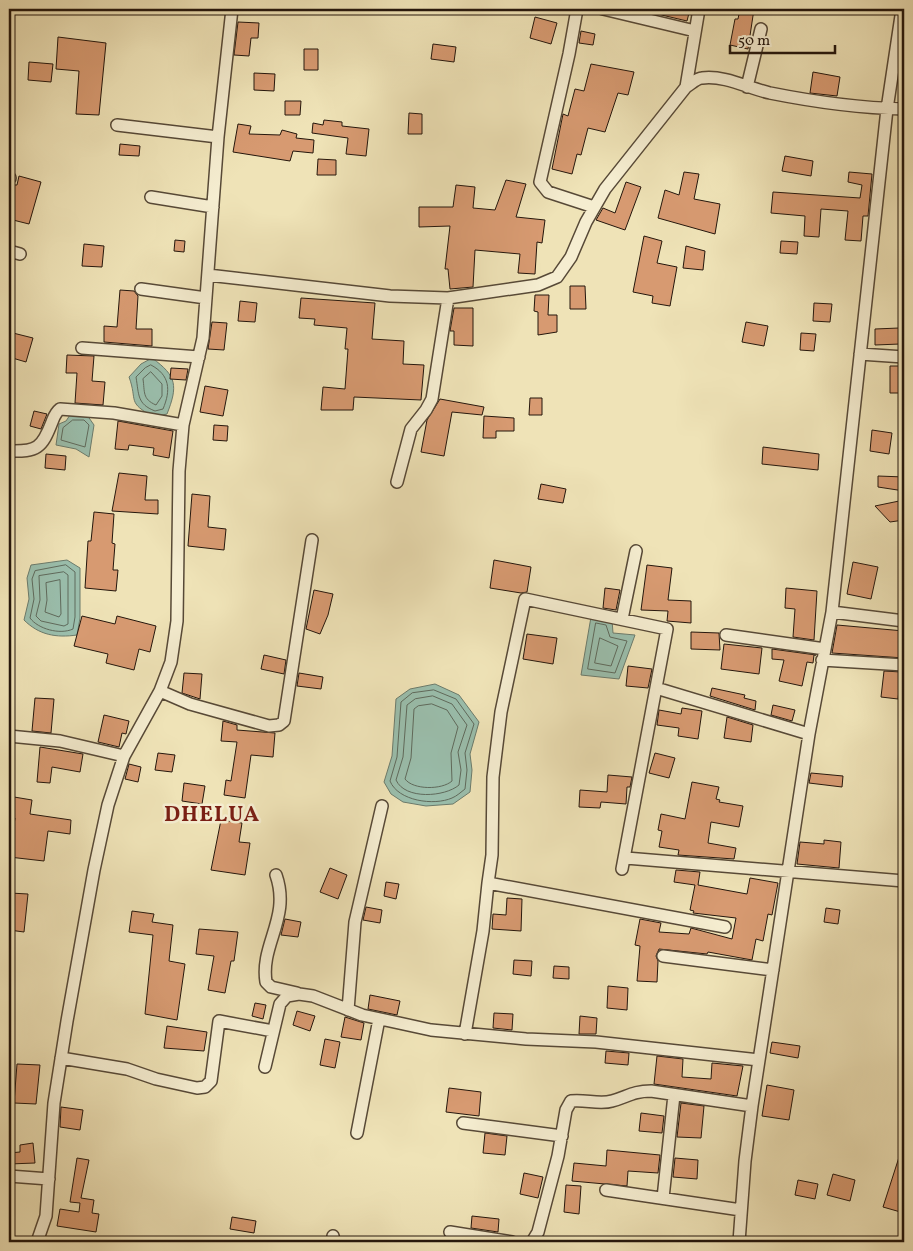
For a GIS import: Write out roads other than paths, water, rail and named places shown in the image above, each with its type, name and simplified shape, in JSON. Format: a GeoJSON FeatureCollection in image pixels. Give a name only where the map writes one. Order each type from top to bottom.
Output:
{"type":"FeatureCollection","features":[{"type":"Feature","properties":{"kind":"street"},"geometry":{"type":"LineString","coordinates":[[37,1242],[46,1216],[50,1145],[61,1058],[94,870],[108,805],[124,756],[160,691],[171,662],[177,621],[178,471],[184,425],[199,357],[206,298],[218,137],[232,9]]}},
{"type":"Feature","properties":{"kind":"street"},"geometry":{"type":"LineString","coordinates":[[577,9],[570,54],[540,182],[548,192],[594,207]]}},
{"type":"Feature","properties":{"kind":"street"},"geometry":{"type":"LineString","coordinates":[[603,9],[695,31]]}},
{"type":"Feature","properties":{"kind":"street"},"geometry":{"type":"LineString","coordinates":[[686,87],[699,9]]}},
{"type":"Feature","properties":{"kind":"street"},"geometry":{"type":"LineString","coordinates":[[739,1242],[740,1210],[752,1106],[809,734],[832,612],[900,9]]}},
{"type":"Feature","properties":{"kind":"street"},"geometry":{"type":"LineString","coordinates":[[747,87],[761,29]]}},
{"type":"Feature","properties":{"kind":"street"},"geometry":{"type":"LineString","coordinates":[[208,275],[390,296],[448,298],[538,285],[557,277],[571,258],[586,222],[605,189],[686,87],[701,78],[722,78],[747,87],[812,102],[904,109]]}},
{"type":"Feature","properties":{"kind":"street"},"geometry":{"type":"LineString","coordinates":[[117,125],[218,137]]}},
{"type":"Feature","properties":{"kind":"street"},"geometry":{"type":"LineString","coordinates":[[150,197],[213,207]]}},
{"type":"Feature","properties":{"kind":"street"},"geometry":{"type":"LineString","coordinates":[[9,251],[20,254]]}},
{"type":"Feature","properties":{"kind":"street"},"geometry":{"type":"LineString","coordinates":[[141,288],[206,298]]}},
{"type":"Feature","properties":{"kind":"street"},"geometry":{"type":"LineString","coordinates":[[397,482],[411,429],[432,399],[448,298]]}},
{"type":"Feature","properties":{"kind":"street"},"geometry":{"type":"LineString","coordinates":[[82,348],[199,357]]}},
{"type":"Feature","properties":{"kind":"street"},"geometry":{"type":"LineString","coordinates":[[860,354],[904,356]]}},
{"type":"Feature","properties":{"kind":"street"},"geometry":{"type":"LineString","coordinates":[[9,451],[26,452],[37,448],[45,440],[56,412],[60,409],[114,413],[184,425]]}},
{"type":"Feature","properties":{"kind":"street"},"geometry":{"type":"LineString","coordinates":[[160,691],[190,704],[269,726],[279,725],[284,721],[312,540]]}},
{"type":"Feature","properties":{"kind":"street"},"geometry":{"type":"LineString","coordinates":[[622,619],[636,551]]}},
{"type":"Feature","properties":{"kind":"street"},"geometry":{"type":"LineString","coordinates":[[465,1034],[483,930],[492,855],[493,777],[500,712],[525,599],[667,628],[624,864],[788,872],[904,881]]}},
{"type":"Feature","properties":{"kind":"street"},"geometry":{"type":"LineString","coordinates":[[832,612],[904,621]]}},
{"type":"Feature","properties":{"kind":"street"},"geometry":{"type":"LineString","coordinates":[[726,635],[823,654],[904,665]]}},
{"type":"Feature","properties":{"kind":"street"},"geometry":{"type":"LineString","coordinates":[[656,688],[809,734]]}},
{"type":"Feature","properties":{"kind":"street"},"geometry":{"type":"LineString","coordinates":[[9,736],[60,741],[124,756]]}},
{"type":"Feature","properties":{"kind":"street"},"geometry":{"type":"LineString","coordinates":[[348,1010],[355,922],[382,806]]}},
{"type":"Feature","properties":{"kind":"street"},"geometry":{"type":"LineString","coordinates":[[276,875],[282,898],[266,966],[266,982],[271,987],[313,996],[348,1010],[423,1029],[465,1034],[596,1042],[759,1060]]}},
{"type":"Feature","properties":{"kind":"street"},"geometry":{"type":"LineString","coordinates":[[488,883],[726,927]]}},
{"type":"Feature","properties":{"kind":"street"},"geometry":{"type":"LineString","coordinates":[[663,956],[773,970]]}},
{"type":"Feature","properties":{"kind":"street"},"geometry":{"type":"LineString","coordinates":[[265,1067],[280,1004],[287,996],[299,994]]}},
{"type":"Feature","properties":{"kind":"street"},"geometry":{"type":"LineString","coordinates":[[357,1133],[379,1019]]}},
{"type":"Feature","properties":{"kind":"street"},"geometry":{"type":"LineString","coordinates":[[61,1058],[128,1069],[156,1079],[197,1088],[205,1087],[211,1081],[219,1021],[273,1031]]}},
{"type":"Feature","properties":{"kind":"street"},"geometry":{"type":"LineString","coordinates":[[532,1242],[538,1232],[562,1136],[566,1110],[571,1101],[613,1101],[638,1091],[752,1106]]}},
{"type":"Feature","properties":{"kind":"street"},"geometry":{"type":"LineString","coordinates":[[663,1198],[674,1095]]}},
{"type":"Feature","properties":{"kind":"street"},"geometry":{"type":"LineString","coordinates":[[463,1123],[562,1136]]}},
{"type":"Feature","properties":{"kind":"street"},"geometry":{"type":"LineString","coordinates":[[9,1176],[49,1179]]}},
{"type":"Feature","properties":{"kind":"street"},"geometry":{"type":"LineString","coordinates":[[606,1190],[740,1210]]}},
{"type":"Feature","properties":{"kind":"street"},"geometry":{"type":"LineString","coordinates":[[450,1232],[512,1242]]}},
{"type":"Feature","properties":{"kind":"water"},"geometry":{"type":"Polygon","coordinates":[[[152,358],[171,376],[174,389],[167,414],[154,417],[136,404],[129,377],[141,364],[152,358]]]}},
{"type":"Feature","properties":{"kind":"water"},"geometry":{"type":"Polygon","coordinates":[[[70,415],[87,415],[94,425],[89,457],[76,449],[56,445],[59,424],[66,421],[70,415]]]}},
{"type":"Feature","properties":{"kind":"water"},"geometry":{"type":"Polygon","coordinates":[[[67,560],[80,568],[80,618],[77,635],[55,636],[36,629],[24,620],[29,599],[27,578],[31,565],[67,560]]]}},
{"type":"Feature","properties":{"kind":"water"},"geometry":{"type":"Polygon","coordinates":[[[591,617],[612,620],[613,633],[635,635],[619,679],[581,675],[591,617]]]}},
{"type":"Feature","properties":{"kind":"water"},"geometry":{"type":"Polygon","coordinates":[[[435,684],[459,695],[479,722],[470,754],[472,770],[470,792],[453,804],[426,806],[403,802],[391,794],[384,782],[392,756],[396,699],[410,689],[435,684]]]}},
{"type":"Feature","properties":{"kind":"district","name":"DHELUA"},"geometry":{"type":"Point","coordinates":[212,815]}}]}
